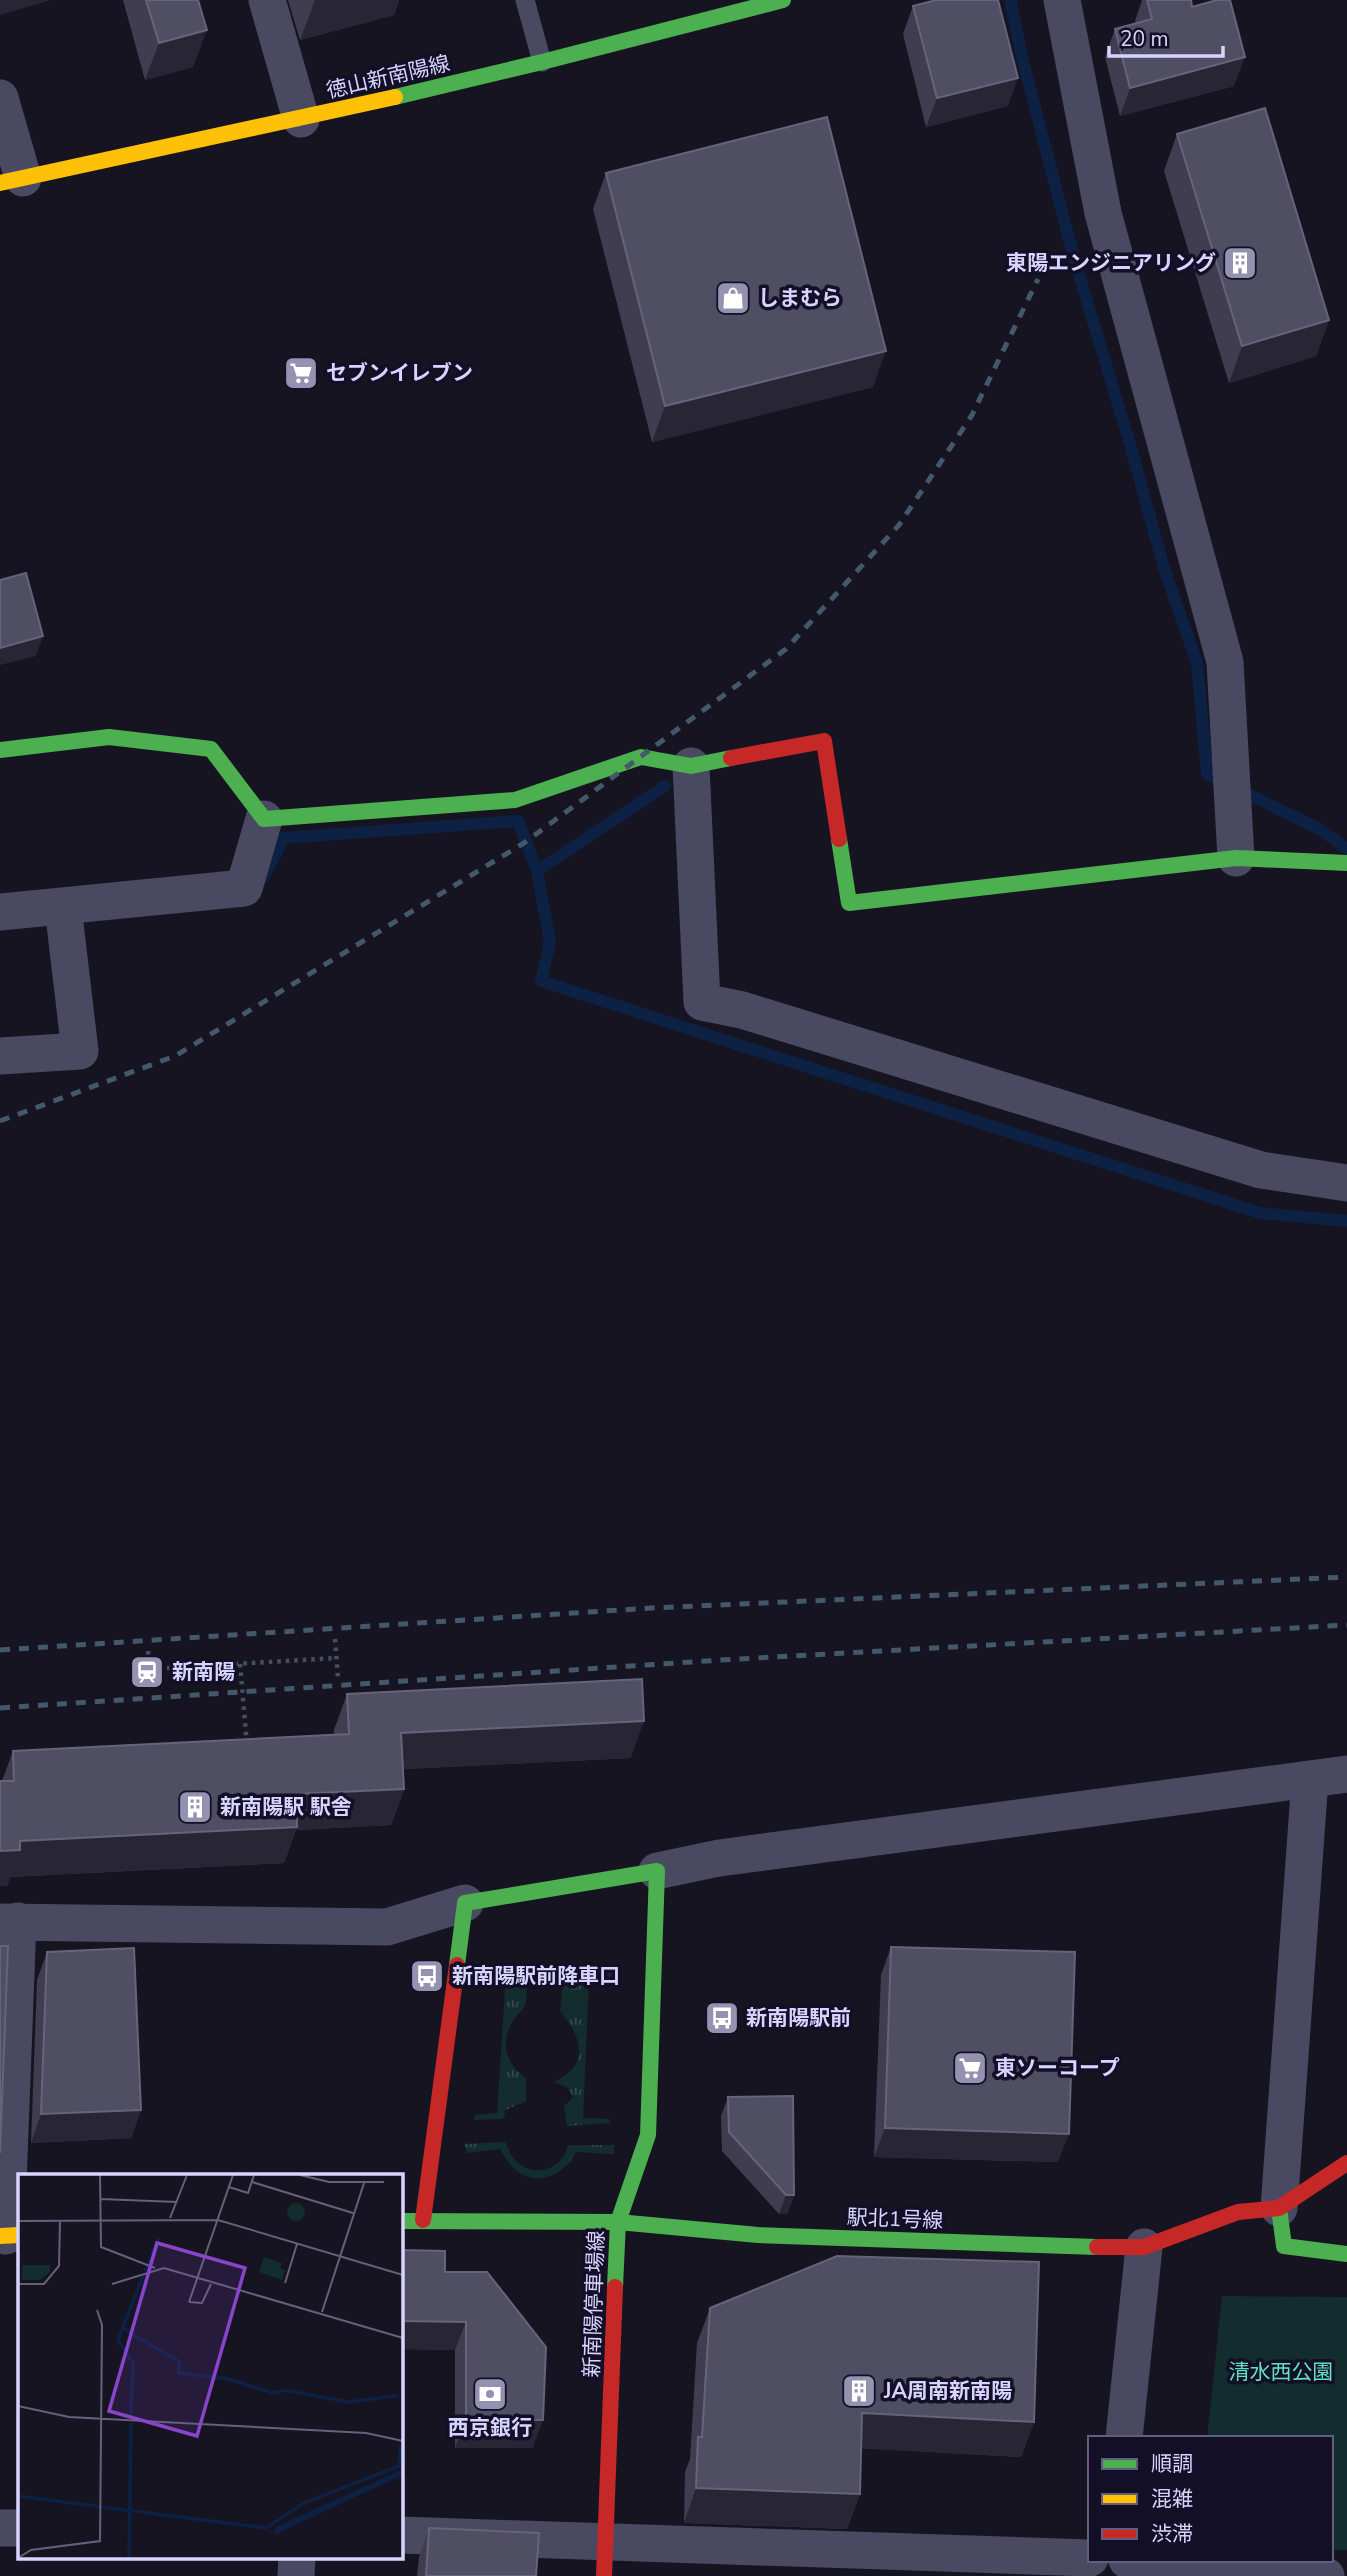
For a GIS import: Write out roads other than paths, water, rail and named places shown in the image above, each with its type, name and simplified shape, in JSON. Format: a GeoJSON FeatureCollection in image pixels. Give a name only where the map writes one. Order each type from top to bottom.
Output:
{"type":"FeatureCollection","features":[{"type":"Feature","properties":{"kind":"street"},"geometry":{"type":"LineString","coordinates":[[267,0],[300,119]]}},
{"type":"Feature","properties":{"kind":"street"},"geometry":{"type":"LineString","coordinates":[[1062,0],[1103,213],[1225,662],[1236,858]]}},
{"type":"Feature","properties":{"kind":"street","name":"徳山新南陽線"},"geometry":{"type":"LineString","coordinates":[[12,181],[300,119],[542,62],[764,2]]}},
{"type":"Feature","properties":{"kind":"street"},"geometry":{"type":"LineString","coordinates":[[0,98],[12,181]]}},
{"type":"Feature","properties":{"kind":"street"},"geometry":{"type":"LineString","coordinates":[[0,750],[108,737],[211,748],[264,819]]}},
{"type":"Feature","properties":{"kind":"street"},"geometry":{"type":"LineString","coordinates":[[264,819],[515,800],[641,757],[691,766],[824,741],[849,903],[1236,858],[1347,863]]}},
{"type":"Feature","properties":{"kind":"street"},"geometry":{"type":"LineString","coordinates":[[691,766],[702,1002],[742,1010],[1261,1170],[1347,1183]]}},
{"type":"Feature","properties":{"kind":"street"},"geometry":{"type":"LineString","coordinates":[[0,912],[244,888],[264,819]]}},
{"type":"Feature","properties":{"kind":"street"},"geometry":{"type":"LineString","coordinates":[[0,1056],[80,1051],[63,907]]}},
{"type":"Feature","properties":{"kind":"street"},"geometry":{"type":"LineString","coordinates":[[8,2236],[9,1921],[387,1927],[465,1903],[719,1858],[1347,1774]]}},
{"type":"Feature","properties":{"kind":"street"},"geometry":{"type":"LineString","coordinates":[[1310,1779],[1279,2208],[1284,2246],[1347,2254]]}},
{"type":"Feature","properties":{"kind":"street","name":"新南陽停車場線"},"geometry":{"type":"LineString","coordinates":[[605,2558],[618,2222],[648,2135],[657,1871]]}},
{"type":"Feature","properties":{"kind":"street"},"geometry":{"type":"LineString","coordinates":[[423,2220],[465,1903]]}},
{"type":"Feature","properties":{"kind":"street"},"geometry":{"type":"LineString","coordinates":[[1279,2208],[1347,2163]]}},
{"type":"Feature","properties":{"kind":"street","name":"駅北1号線"},"geometry":{"type":"LineString","coordinates":[[402,2221],[618,2222],[758,2235],[1063,2247],[1144,2247],[1238,2212],[1279,2208]]}},
{"type":"Feature","properties":{"kind":"street"},"geometry":{"type":"LineString","coordinates":[[1124,2436],[1144,2247]]}},
{"type":"Feature","properties":{"kind":"street"},"geometry":{"type":"LineString","coordinates":[[0,2528],[18,2528]]}},
{"type":"Feature","properties":{"kind":"street"},"geometry":{"type":"LineString","coordinates":[[402,2535],[605,2558],[1088,2558]]}},
{"type":"Feature","properties":{"kind":"street"},"geometry":{"type":"LineString","coordinates":[[296,2576],[297,2558]]}},
{"type":"Feature","properties":{"kind":"street"},"geometry":{"type":"LineString","coordinates":[[1152,2562],[1326,2576]]}},
{"type":"Feature","properties":{"kind":"lane"},"geometry":{"type":"LineString","coordinates":[[525,0],[542,62]]}},
{"type":"Feature","properties":{"kind":"waterway"},"geometry":{"type":"LineString","coordinates":[[1011,3],[1022,57],[1074,258],[1164,568],[1197,663],[1207,774],[1321,830],[1347,849]]}},
{"type":"Feature","properties":{"kind":"waterway"},"geometry":{"type":"LineString","coordinates":[[537,871],[665,786]]}},
{"type":"Feature","properties":{"kind":"waterway"},"geometry":{"type":"LineString","coordinates":[[263,878],[284,838],[518,821],[537,871],[550,942],[541,981],[1260,1213],[1347,1221]]}},
{"type":"Feature","properties":{"kind":"railway"},"geometry":{"type":"LineString","coordinates":[[0,1121],[175,1056],[524,843],[786,649],[899,525],[972,415],[1038,279]]}},
{"type":"Feature","properties":{"kind":"railway"},"geometry":{"type":"LineString","coordinates":[[0,1650],[651,1608],[1347,1577]]}},
{"type":"Feature","properties":{"kind":"railway"},"geometry":{"type":"LineString","coordinates":[[0,1708],[721,1660],[1347,1625]]}},
{"type":"Feature","properties":{"kind":"place","name":"東陽エンジニアリング"},"geometry":{"type":"Point","coordinates":[1240,263]}},
{"type":"Feature","properties":{"kind":"place","name":"しまむら"},"geometry":{"type":"Point","coordinates":[733,298]}},
{"type":"Feature","properties":{"kind":"place","name":"セブンイレブン"},"geometry":{"type":"Point","coordinates":[301,373]}},
{"type":"Feature","properties":{"kind":"place","name":"新南陽"},"geometry":{"type":"Point","coordinates":[147,1672]}},
{"type":"Feature","properties":{"kind":"place","name":"新南陽駅 駅舎"},"geometry":{"type":"Point","coordinates":[195,1807]}},
{"type":"Feature","properties":{"kind":"place","name":"新南陽駅前降車口"},"geometry":{"type":"Point","coordinates":[427,1976]}},
{"type":"Feature","properties":{"kind":"place","name":"新南陽駅前"},"geometry":{"type":"Point","coordinates":[722,2018]}},
{"type":"Feature","properties":{"kind":"place","name":"東ソーコープ"},"geometry":{"type":"Point","coordinates":[970,2068]}},
{"type":"Feature","properties":{"kind":"place","name":"JA周南新南陽"},"geometry":{"type":"Point","coordinates":[859,2391]}},
{"type":"Feature","properties":{"kind":"place","name":"西京銀行"},"geometry":{"type":"Point","coordinates":[490,2394]}},
{"type":"Feature","properties":{"kind":"park label","name":"清水西公園"},"geometry":{"type":"Point","coordinates":[1281,2372]}}]}
